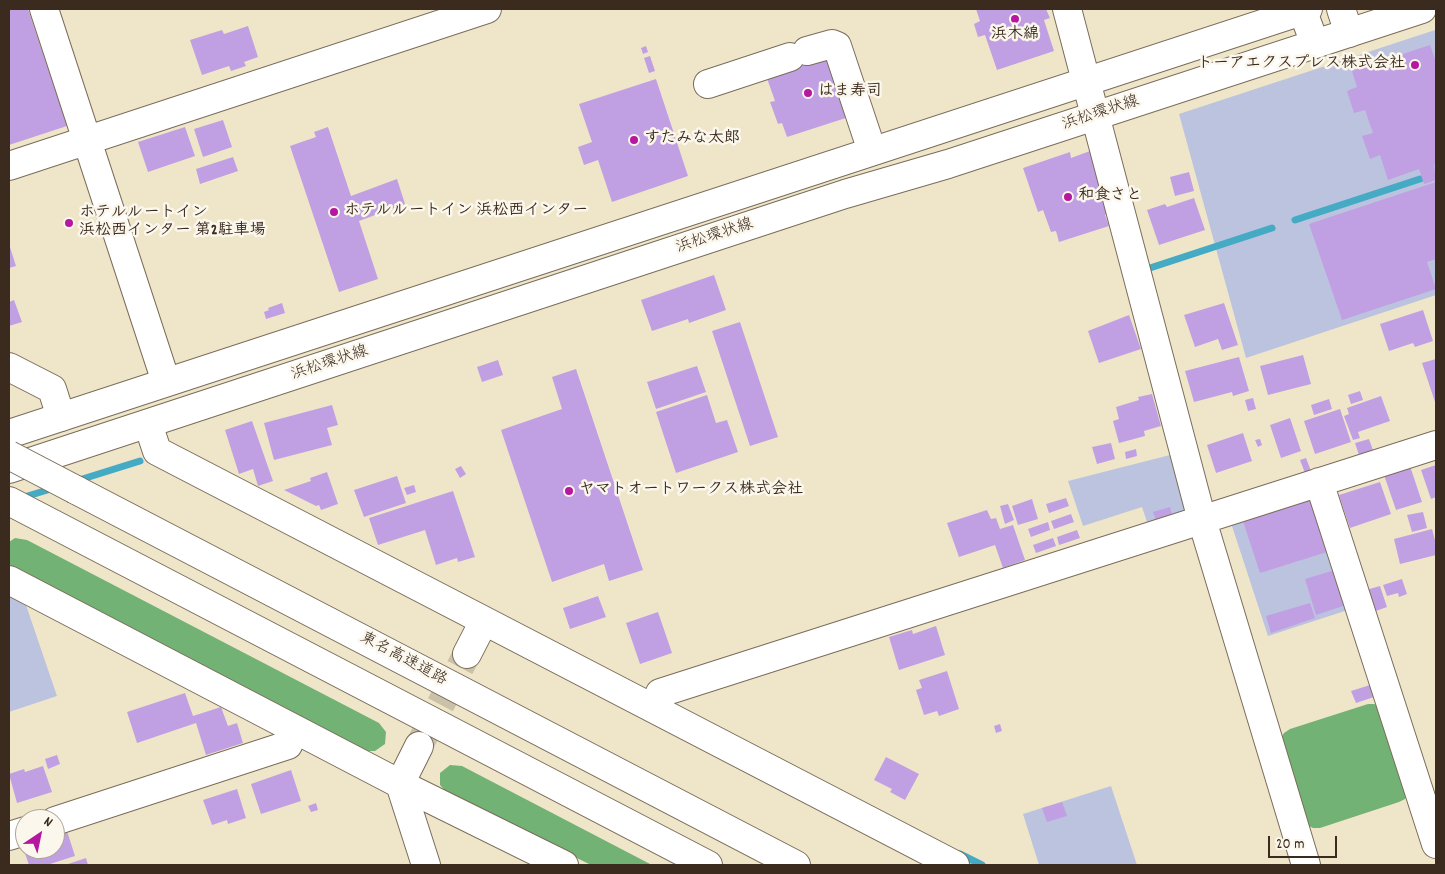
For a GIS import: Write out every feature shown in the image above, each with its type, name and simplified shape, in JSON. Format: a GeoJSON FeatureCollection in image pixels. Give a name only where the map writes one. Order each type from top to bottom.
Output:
{"type":"FeatureCollection","features":[{"type":"Feature","properties":{"kind":"main road"},"geometry":{"type":"LineString","coordinates":[[44,9],[166,382]]}},
{"type":"Feature","properties":{"kind":"main road"},"geometry":{"type":"LineString","coordinates":[[9,166],[487,9]]}},
{"type":"Feature","properties":{"kind":"main road"},"geometry":{"type":"LineString","coordinates":[[1066,9],[1202,520],[1306,865]]}},
{"type":"Feature","properties":{"kind":"main road"},"geometry":{"type":"LineString","coordinates":[[1305,9],[1315,44]]}},
{"type":"Feature","properties":{"kind":"main road","name":"浜松環状線"},"geometry":{"type":"LineString","coordinates":[[9,434],[1305,9]]}},
{"type":"Feature","properties":{"kind":"main road","name":"浜松環状線"},"geometry":{"type":"LineString","coordinates":[[9,469],[845,194],[948,164],[1315,44],[1345,21],[1422,9]]}},
{"type":"Feature","properties":{"kind":"main road"},"geometry":{"type":"LineString","coordinates":[[708,84],[798,54],[832,44],[837,46],[872,151]]}},
{"type":"Feature","properties":{"kind":"main road"},"geometry":{"type":"LineString","coordinates":[[9,367],[52,389],[61,417]]}},
{"type":"Feature","properties":{"kind":"main road"},"geometry":{"type":"LineString","coordinates":[[148,424],[156,451],[956,865]]}},
{"type":"Feature","properties":{"kind":"main road"},"geometry":{"type":"LineString","coordinates":[[653,708],[660,693],[1436,445]]}},
{"type":"Feature","properties":{"kind":"main road","name":"東名高速道路"},"geometry":{"type":"LineString","coordinates":[[9,455],[796,865]]}},
{"type":"Feature","properties":{"kind":"main road"},"geometry":{"type":"LineString","coordinates":[[1319,482],[1436,844]]}},
{"type":"Feature","properties":{"kind":"main road"},"geometry":{"type":"LineString","coordinates":[[15,504],[708,865]]}},
{"type":"Feature","properties":{"kind":"main road"},"geometry":{"type":"LineString","coordinates":[[9,580],[400,784],[564,865]]}},
{"type":"Feature","properties":{"kind":"main road"},"geometry":{"type":"LineString","coordinates":[[467,654],[484,621]]}},
{"type":"Feature","properties":{"kind":"main road"},"geometry":{"type":"LineString","coordinates":[[65,818],[288,745],[296,729]]}},
{"type":"Feature","properties":{"kind":"main road"},"geometry":{"type":"LineString","coordinates":[[419,746],[400,784],[426,865]]}},
{"type":"Feature","properties":{"kind":"shaded area"},"geometry":{"type":"Polygon","coordinates":[[[1435,30],[1436,295],[1246,358],[1179,114],[1435,30]]]}},
{"type":"Feature","properties":{"kind":"shaded area"},"geometry":{"type":"Polygon","coordinates":[[[1174,454],[1188,508],[1183,517],[1149,528],[1142,507],[1083,526],[1068,481],[1174,454]]]}},
{"type":"Feature","properties":{"kind":"shaded area"},"geometry":{"type":"Polygon","coordinates":[[[1307,496],[1316,500],[1351,609],[1268,636],[1230,520],[1307,496]]]}},
{"type":"Feature","properties":{"kind":"shaded area"},"geometry":{"type":"Polygon","coordinates":[[[9,596],[26,605],[57,696],[9,712],[9,596]]]}},
{"type":"Feature","properties":{"kind":"shaded area"},"geometry":{"type":"Polygon","coordinates":[[[1111,786],[1137,865],[1039,865],[1023,814],[1111,786]]]}},
{"type":"Feature","properties":{"kind":"green space"},"geometry":{"type":"Polygon","coordinates":[[[15,538],[27,540],[379,723],[386,732],[385,744],[375,751],[363,751],[13,569],[9,564],[9,542],[15,538]]]}},
{"type":"Feature","properties":{"kind":"green space"},"geometry":{"type":"Polygon","coordinates":[[[1368,704],[1380,707],[1409,792],[1405,799],[1399,802],[1320,828],[1313,828],[1307,825],[1280,739],[1290,729],[1368,704]]]}},
{"type":"Feature","properties":{"kind":"green space"},"geometry":{"type":"Polygon","coordinates":[[[450,765],[462,766],[652,865],[591,865],[448,794],[440,785],[440,773],[450,765]]]}},
{"type":"Feature","properties":{"kind":"building"},"geometry":{"type":"Polygon","coordinates":[[[9,9],[28,9],[67,126],[9,145],[9,9]]]}},
{"type":"Feature","properties":{"kind":"building"},"geometry":{"type":"Polygon","coordinates":[[[976,9],[1046,9],[1050,18],[1044,20],[1054,51],[997,70],[985,35],[978,37],[974,24],[980,21],[976,9]]]}},
{"type":"Feature","properties":{"kind":"building"},"geometry":{"type":"Polygon","coordinates":[[[248,26],[258,57],[244,62],[246,66],[231,71],[229,66],[202,75],[190,40],[222,30],[224,34],[248,26]]]}},
{"type":"Feature","properties":{"kind":"building"},"geometry":{"type":"Polygon","coordinates":[[[1430,45],[1436,62],[1436,164],[1434,165],[1436,180],[1424,184],[1419,169],[1388,180],[1380,155],[1370,159],[1362,136],[1373,133],[1365,110],[1354,113],[1347,91],[1357,87],[1352,71],[1430,45]]]}},
{"type":"Feature","properties":{"kind":"building"},"geometry":{"type":"Polygon","coordinates":[[[646,46],[648,52],[643,54],[641,48],[646,46]]]}},
{"type":"Feature","properties":{"kind":"building"},"geometry":{"type":"Polygon","coordinates":[[[829,48],[852,116],[787,137],[782,123],[778,124],[770,102],[775,101],[764,70],[829,48]]]}},
{"type":"Feature","properties":{"kind":"building"},"geometry":{"type":"Polygon","coordinates":[[[650,56],[655,71],[649,73],[644,58],[650,56]]]}},
{"type":"Feature","properties":{"kind":"building"},"geometry":{"type":"Polygon","coordinates":[[[656,79],[688,176],[612,202],[598,160],[584,165],[578,147],[592,142],[579,104],[656,79]]]}},
{"type":"Feature","properties":{"kind":"building"},"geometry":{"type":"Polygon","coordinates":[[[223,120],[232,147],[203,157],[194,129],[223,120]]]}},
{"type":"Feature","properties":{"kind":"building"},"geometry":{"type":"Polygon","coordinates":[[[185,127],[195,156],[148,172],[138,142],[185,127]]]}},
{"type":"Feature","properties":{"kind":"building"},"geometry":{"type":"Polygon","coordinates":[[[328,127],[351,196],[397,179],[405,204],[359,221],[378,279],[339,292],[290,146],[316,137],[314,132],[328,127]]]}},
{"type":"Feature","properties":{"kind":"building","name":"和食さと"},"geometry":{"type":"Polygon","coordinates":[[[1090,151],[1101,183],[1098,184],[1108,214],[1105,215],[1109,226],[1059,242],[1056,231],[1051,232],[1043,210],[1038,212],[1023,168],[1070,152],[1071,158],[1090,151]]]}},
{"type":"Feature","properties":{"kind":"building"},"geometry":{"type":"Polygon","coordinates":[[[233,157],[238,171],[200,184],[196,169],[233,157]]]}},
{"type":"Feature","properties":{"kind":"building"},"geometry":{"type":"Polygon","coordinates":[[[1189,172],[1194,191],[1175,196],[1170,177],[1189,172]]]}},
{"type":"Feature","properties":{"kind":"building"},"geometry":{"type":"Polygon","coordinates":[[[1436,182],[1436,259],[1427,262],[1436,289],[1342,320],[1309,224],[1436,182]]]}},
{"type":"Feature","properties":{"kind":"building"},"geometry":{"type":"Polygon","coordinates":[[[1194,198],[1205,230],[1159,245],[1147,210],[1165,204],[1167,207],[1194,198]]]}},
{"type":"Feature","properties":{"kind":"building"},"geometry":{"type":"Polygon","coordinates":[[[9,244],[16,266],[9,268],[9,244]]]}},
{"type":"Feature","properties":{"kind":"building"},"geometry":{"type":"Polygon","coordinates":[[[714,275],[726,310],[689,323],[688,319],[652,331],[641,300],[714,275]]]}},
{"type":"Feature","properties":{"kind":"building"},"geometry":{"type":"Polygon","coordinates":[[[14,300],[22,322],[9,326],[9,302],[14,300]]]}},
{"type":"Feature","properties":{"kind":"building"},"geometry":{"type":"Polygon","coordinates":[[[282,303],[285,313],[266,319],[264,312],[269,310],[268,308],[282,303]]]}},
{"type":"Feature","properties":{"kind":"building"},"geometry":{"type":"Polygon","coordinates":[[[1224,303],[1238,345],[1222,350],[1218,339],[1195,347],[1184,315],[1224,303]]]}},
{"type":"Feature","properties":{"kind":"building"},"geometry":{"type":"Polygon","coordinates":[[[1423,310],[1433,341],[1415,347],[1413,343],[1389,351],[1380,324],[1423,310]]]}},
{"type":"Feature","properties":{"kind":"building"},"geometry":{"type":"Polygon","coordinates":[[[1129,315],[1141,349],[1099,363],[1088,331],[1129,315]]]}},
{"type":"Feature","properties":{"kind":"building"},"geometry":{"type":"Polygon","coordinates":[[[740,322],[778,437],[750,446],[712,331],[740,322]]]}},
{"type":"Feature","properties":{"kind":"building"},"geometry":{"type":"Polygon","coordinates":[[[1303,355],[1311,384],[1268,395],[1260,366],[1303,355]]]}},
{"type":"Feature","properties":{"kind":"building"},"geometry":{"type":"Polygon","coordinates":[[[1239,357],[1249,391],[1233,396],[1232,392],[1194,402],[1185,371],[1239,357]]]}},
{"type":"Feature","properties":{"kind":"building"},"geometry":{"type":"Polygon","coordinates":[[[1436,359],[1436,405],[1422,363],[1436,359]]]}},
{"type":"Feature","properties":{"kind":"building"},"geometry":{"type":"Polygon","coordinates":[[[498,360],[503,375],[482,382],[477,367],[498,360]]]}},
{"type":"Feature","properties":{"kind":"building"},"geometry":{"type":"Polygon","coordinates":[[[697,366],[706,392],[656,409],[647,382],[697,366]]]}},
{"type":"Feature","properties":{"kind":"building"},"geometry":{"type":"Polygon","coordinates":[[[576,369],[643,570],[609,581],[604,564],[552,582],[501,430],[562,409],[552,377],[576,369]]]}},
{"type":"Feature","properties":{"kind":"building"},"geometry":{"type":"Polygon","coordinates":[[[1360,391],[1363,400],[1351,404],[1348,395],[1360,391]]]}},
{"type":"Feature","properties":{"kind":"building"},"geometry":{"type":"Polygon","coordinates":[[[1152,394],[1161,426],[1144,431],[1145,436],[1119,443],[1113,421],[1119,419],[1116,407],[1139,400],[1138,397],[1152,394]]]}},
{"type":"Feature","properties":{"kind":"building"},"geometry":{"type":"Polygon","coordinates":[[[707,395],[716,423],[727,420],[738,452],[676,473],[656,412],[707,395]]]}},
{"type":"Feature","properties":{"kind":"building"},"geometry":{"type":"Polygon","coordinates":[[[1381,396],[1390,421],[1358,432],[1360,438],[1353,440],[1344,416],[1349,414],[1347,408],[1381,396]]]}},
{"type":"Feature","properties":{"kind":"building"},"geometry":{"type":"Polygon","coordinates":[[[1253,398],[1256,409],[1248,411],[1245,400],[1253,398]]]}},
{"type":"Feature","properties":{"kind":"building"},"geometry":{"type":"Polygon","coordinates":[[[1329,399],[1332,409],[1314,415],[1311,405],[1329,399]]]}},
{"type":"Feature","properties":{"kind":"building"},"geometry":{"type":"Polygon","coordinates":[[[332,405],[338,425],[327,428],[332,445],[274,460],[264,423],[332,405]]]}},
{"type":"Feature","properties":{"kind":"building"},"geometry":{"type":"Polygon","coordinates":[[[1340,409],[1351,442],[1315,454],[1304,421],[1340,409]]]}},
{"type":"Feature","properties":{"kind":"building"},"geometry":{"type":"Polygon","coordinates":[[[1290,418],[1301,451],[1281,458],[1270,425],[1290,418]]]}},
{"type":"Feature","properties":{"kind":"building"},"geometry":{"type":"Polygon","coordinates":[[[252,421],[273,481],[258,486],[253,469],[239,474],[225,430],[252,421]]]}},
{"type":"Feature","properties":{"kind":"building"},"geometry":{"type":"Polygon","coordinates":[[[1243,433],[1252,461],[1216,473],[1207,445],[1243,433]]]}},
{"type":"Feature","properties":{"kind":"building"},"geometry":{"type":"Polygon","coordinates":[[[1260,439],[1262,445],[1258,447],[1255,440],[1260,439]]]}},
{"type":"Feature","properties":{"kind":"building"},"geometry":{"type":"Polygon","coordinates":[[[1369,439],[1374,453],[1360,458],[1355,443],[1369,439]]]}},
{"type":"Feature","properties":{"kind":"building"},"geometry":{"type":"Polygon","coordinates":[[[1111,443],[1115,459],[1097,464],[1092,447],[1111,443]]]}},
{"type":"Feature","properties":{"kind":"building"},"geometry":{"type":"Polygon","coordinates":[[[1136,449],[1137,456],[1126,459],[1125,452],[1136,449]]]}},
{"type":"Feature","properties":{"kind":"building"},"geometry":{"type":"Polygon","coordinates":[[[1306,458],[1311,471],[1305,473],[1300,460],[1306,458]]]}},
{"type":"Feature","properties":{"kind":"building"},"geometry":{"type":"Polygon","coordinates":[[[1436,465],[1436,497],[1431,499],[1421,470],[1436,465]]]}},
{"type":"Feature","properties":{"kind":"building"},"geometry":{"type":"Polygon","coordinates":[[[461,466],[466,474],[460,478],[455,469],[461,466]]]}},
{"type":"Feature","properties":{"kind":"building"},"geometry":{"type":"Polygon","coordinates":[[[1410,466],[1422,502],[1396,510],[1384,475],[1410,466]]]}},
{"type":"Feature","properties":{"kind":"building"},"geometry":{"type":"Polygon","coordinates":[[[327,472],[338,504],[321,510],[319,505],[316,506],[284,490],[311,481],[310,478],[327,472]]]}},
{"type":"Feature","properties":{"kind":"building"},"geometry":{"type":"Polygon","coordinates":[[[397,476],[406,503],[364,517],[354,490],[397,476]]]}},
{"type":"Feature","properties":{"kind":"building"},"geometry":{"type":"Polygon","coordinates":[[[1380,482],[1391,514],[1350,528],[1339,495],[1380,482]]]}},
{"type":"Feature","properties":{"kind":"building"},"geometry":{"type":"Polygon","coordinates":[[[414,485],[416,492],[407,495],[404,488],[414,485]]]}},
{"type":"Feature","properties":{"kind":"building"},"geometry":{"type":"Polygon","coordinates":[[[453,491],[475,557],[458,562],[457,558],[436,565],[425,530],[378,545],[369,518],[453,491]]]}},
{"type":"Feature","properties":{"kind":"building"},"geometry":{"type":"Polygon","coordinates":[[[1309,497],[1327,552],[1260,573],[1242,518],[1309,497]]]}},
{"type":"Feature","properties":{"kind":"building"},"geometry":{"type":"Polygon","coordinates":[[[1066,498],[1069,506],[1049,513],[1046,504],[1066,498]]]}},
{"type":"Feature","properties":{"kind":"building"},"geometry":{"type":"Polygon","coordinates":[[[1032,499],[1038,519],[1018,525],[1012,506],[1032,499]]]}},
{"type":"Feature","properties":{"kind":"building"},"geometry":{"type":"Polygon","coordinates":[[[1008,504],[1014,520],[1005,524],[1000,506],[1008,504]]]}},
{"type":"Feature","properties":{"kind":"building"},"geometry":{"type":"Polygon","coordinates":[[[1170,507],[1172,515],[1156,520],[1153,512],[1170,507]]]}},
{"type":"Feature","properties":{"kind":"building"},"geometry":{"type":"Polygon","coordinates":[[[987,510],[991,519],[996,518],[1000,529],[1013,525],[1025,560],[1003,568],[995,545],[959,557],[947,523],[987,510]]]}},
{"type":"Feature","properties":{"kind":"building"},"geometry":{"type":"Polygon","coordinates":[[[1423,512],[1427,528],[1412,532],[1407,515],[1423,512]]]}},
{"type":"Feature","properties":{"kind":"building"},"geometry":{"type":"Polygon","coordinates":[[[1071,514],[1074,522],[1054,529],[1051,521],[1071,514]]]}},
{"type":"Feature","properties":{"kind":"building"},"geometry":{"type":"Polygon","coordinates":[[[1048,522],[1050,530],[1031,537],[1028,529],[1048,522]]]}},
{"type":"Feature","properties":{"kind":"building"},"geometry":{"type":"Polygon","coordinates":[[[1432,529],[1436,544],[1436,555],[1400,564],[1394,539],[1432,529]]]}},
{"type":"Feature","properties":{"kind":"building"},"geometry":{"type":"Polygon","coordinates":[[[1077,530],[1080,538],[1059,545],[1057,537],[1077,530]]]}},
{"type":"Feature","properties":{"kind":"building"},"geometry":{"type":"Polygon","coordinates":[[[1053,538],[1056,546],[1036,553],[1033,545],[1053,538]]]}},
{"type":"Feature","properties":{"kind":"building"},"geometry":{"type":"Polygon","coordinates":[[[1338,569],[1349,604],[1316,615],[1305,579],[1338,569]]]}},
{"type":"Feature","properties":{"kind":"building"},"geometry":{"type":"Polygon","coordinates":[[[1402,579],[1407,594],[1399,597],[1398,593],[1387,596],[1383,585],[1402,579]]]}},
{"type":"Feature","properties":{"kind":"building"},"geometry":{"type":"Polygon","coordinates":[[[1380,586],[1387,607],[1373,612],[1366,590],[1380,586]]]}},
{"type":"Feature","properties":{"kind":"building"},"geometry":{"type":"Polygon","coordinates":[[[598,596],[606,617],[570,629],[563,608],[598,596]]]}},
{"type":"Feature","properties":{"kind":"building"},"geometry":{"type":"Polygon","coordinates":[[[1310,603],[1315,618],[1271,633],[1266,616],[1310,603]]]}},
{"type":"Feature","properties":{"kind":"building"},"geometry":{"type":"Polygon","coordinates":[[[658,612],[672,653],[640,664],[626,623],[658,612]]]}},
{"type":"Feature","properties":{"kind":"building"},"geometry":{"type":"Polygon","coordinates":[[[936,626],[945,655],[899,670],[889,637],[912,630],[913,634],[936,626]]]}},
{"type":"Feature","properties":{"kind":"building"},"geometry":{"type":"Polygon","coordinates":[[[947,671],[959,709],[939,716],[937,711],[924,715],[916,690],[922,688],[919,680],[947,671]]]}},
{"type":"Feature","properties":{"kind":"building"},"geometry":{"type":"Polygon","coordinates":[[[1370,685],[1374,697],[1356,703],[1351,691],[1370,685]]]}},
{"type":"Feature","properties":{"kind":"building"},"geometry":{"type":"Polygon","coordinates":[[[185,693],[193,716],[221,707],[228,726],[237,723],[243,743],[206,755],[196,723],[137,743],[127,712],[185,693]]]}},
{"type":"Feature","properties":{"kind":"building"},"geometry":{"type":"Polygon","coordinates":[[[1000,724],[1002,731],[996,733],[994,726],[1000,724]]]}},
{"type":"Feature","properties":{"kind":"building"},"geometry":{"type":"Polygon","coordinates":[[[57,755],[60,764],[48,769],[45,759],[57,755]]]}},
{"type":"Feature","properties":{"kind":"building"},"geometry":{"type":"Polygon","coordinates":[[[886,757],[919,774],[905,800],[890,792],[892,789],[874,780],[886,757]]]}},
{"type":"Feature","properties":{"kind":"building"},"geometry":{"type":"Polygon","coordinates":[[[43,766],[52,792],[17,803],[9,774],[24,769],[25,772],[43,766]]]}},
{"type":"Feature","properties":{"kind":"building"},"geometry":{"type":"Polygon","coordinates":[[[291,770],[301,801],[261,814],[251,784],[291,770]]]}},
{"type":"Feature","properties":{"kind":"building"},"geometry":{"type":"Polygon","coordinates":[[[237,789],[246,818],[228,824],[227,820],[212,825],[203,800],[237,789]]]}},
{"type":"Feature","properties":{"kind":"building"},"geometry":{"type":"Polygon","coordinates":[[[1062,802],[1067,816],[1047,822],[1042,808],[1062,802]]]}},
{"type":"Feature","properties":{"kind":"building"},"geometry":{"type":"Polygon","coordinates":[[[316,803],[318,810],[311,812],[308,806],[316,803]]]}},
{"type":"Feature","properties":{"kind":"building"},"geometry":{"type":"Polygon","coordinates":[[[67,831],[75,856],[47,865],[29,865],[27,859],[65,859],[65,832],[67,831]]]}},
{"type":"Feature","properties":{"kind":"building"},"geometry":{"type":"Polygon","coordinates":[[[86,858],[88,865],[65,865],[86,858]]]}},
{"type":"Feature","properties":{"kind":"waterway"},"geometry":{"type":"LineString","coordinates":[[1295,220],[1420,179]]}},
{"type":"Feature","properties":{"kind":"waterway"},"geometry":{"type":"LineString","coordinates":[[1150,268],[1272,228]]}},
{"type":"Feature","properties":{"kind":"waterway"},"geometry":{"type":"LineString","coordinates":[[76,481],[140,461]]}},
{"type":"Feature","properties":{"kind":"waterway"},"geometry":{"type":"LineString","coordinates":[[21,498],[54,488]]}},
{"type":"Feature","properties":{"kind":"waterway"},"geometry":{"type":"LineString","coordinates":[[960,854],[982,865]]}},
{"type":"Feature","properties":{"kind":"tunnel"},"geometry":{"type":"LineString","coordinates":[[421,742],[467,654]]}},
{"type":"Feature","properties":{"kind":"place","name":"浜木綿"},"geometry":{"type":"Point","coordinates":[1015,19]}},
{"type":"Feature","properties":{"kind":"place","name":"トーアエクスプレス株式会社"},"geometry":{"type":"Point","coordinates":[1415,65]}},
{"type":"Feature","properties":{"kind":"place","name":"はま寿司"},"geometry":{"type":"Point","coordinates":[808,93]}},
{"type":"Feature","properties":{"kind":"place","name":"すたみな太郎"},"geometry":{"type":"Point","coordinates":[634,140]}},
{"type":"Feature","properties":{"kind":"place","name":"和食さと"},"geometry":{"type":"Point","coordinates":[1068,197]}},
{"type":"Feature","properties":{"kind":"place","name":"ホテルルートイン 浜松西インター"},"geometry":{"type":"Point","coordinates":[334,212]}},
{"type":"Feature","properties":{"kind":"place","name":"ホテルルートイン 浜松西インター 第2駐車場"},"geometry":{"type":"Point","coordinates":[69,223]}},
{"type":"Feature","properties":{"kind":"place","name":"ヤマトオートワークス株式会社"},"geometry":{"type":"Point","coordinates":[569,491]}}]}
